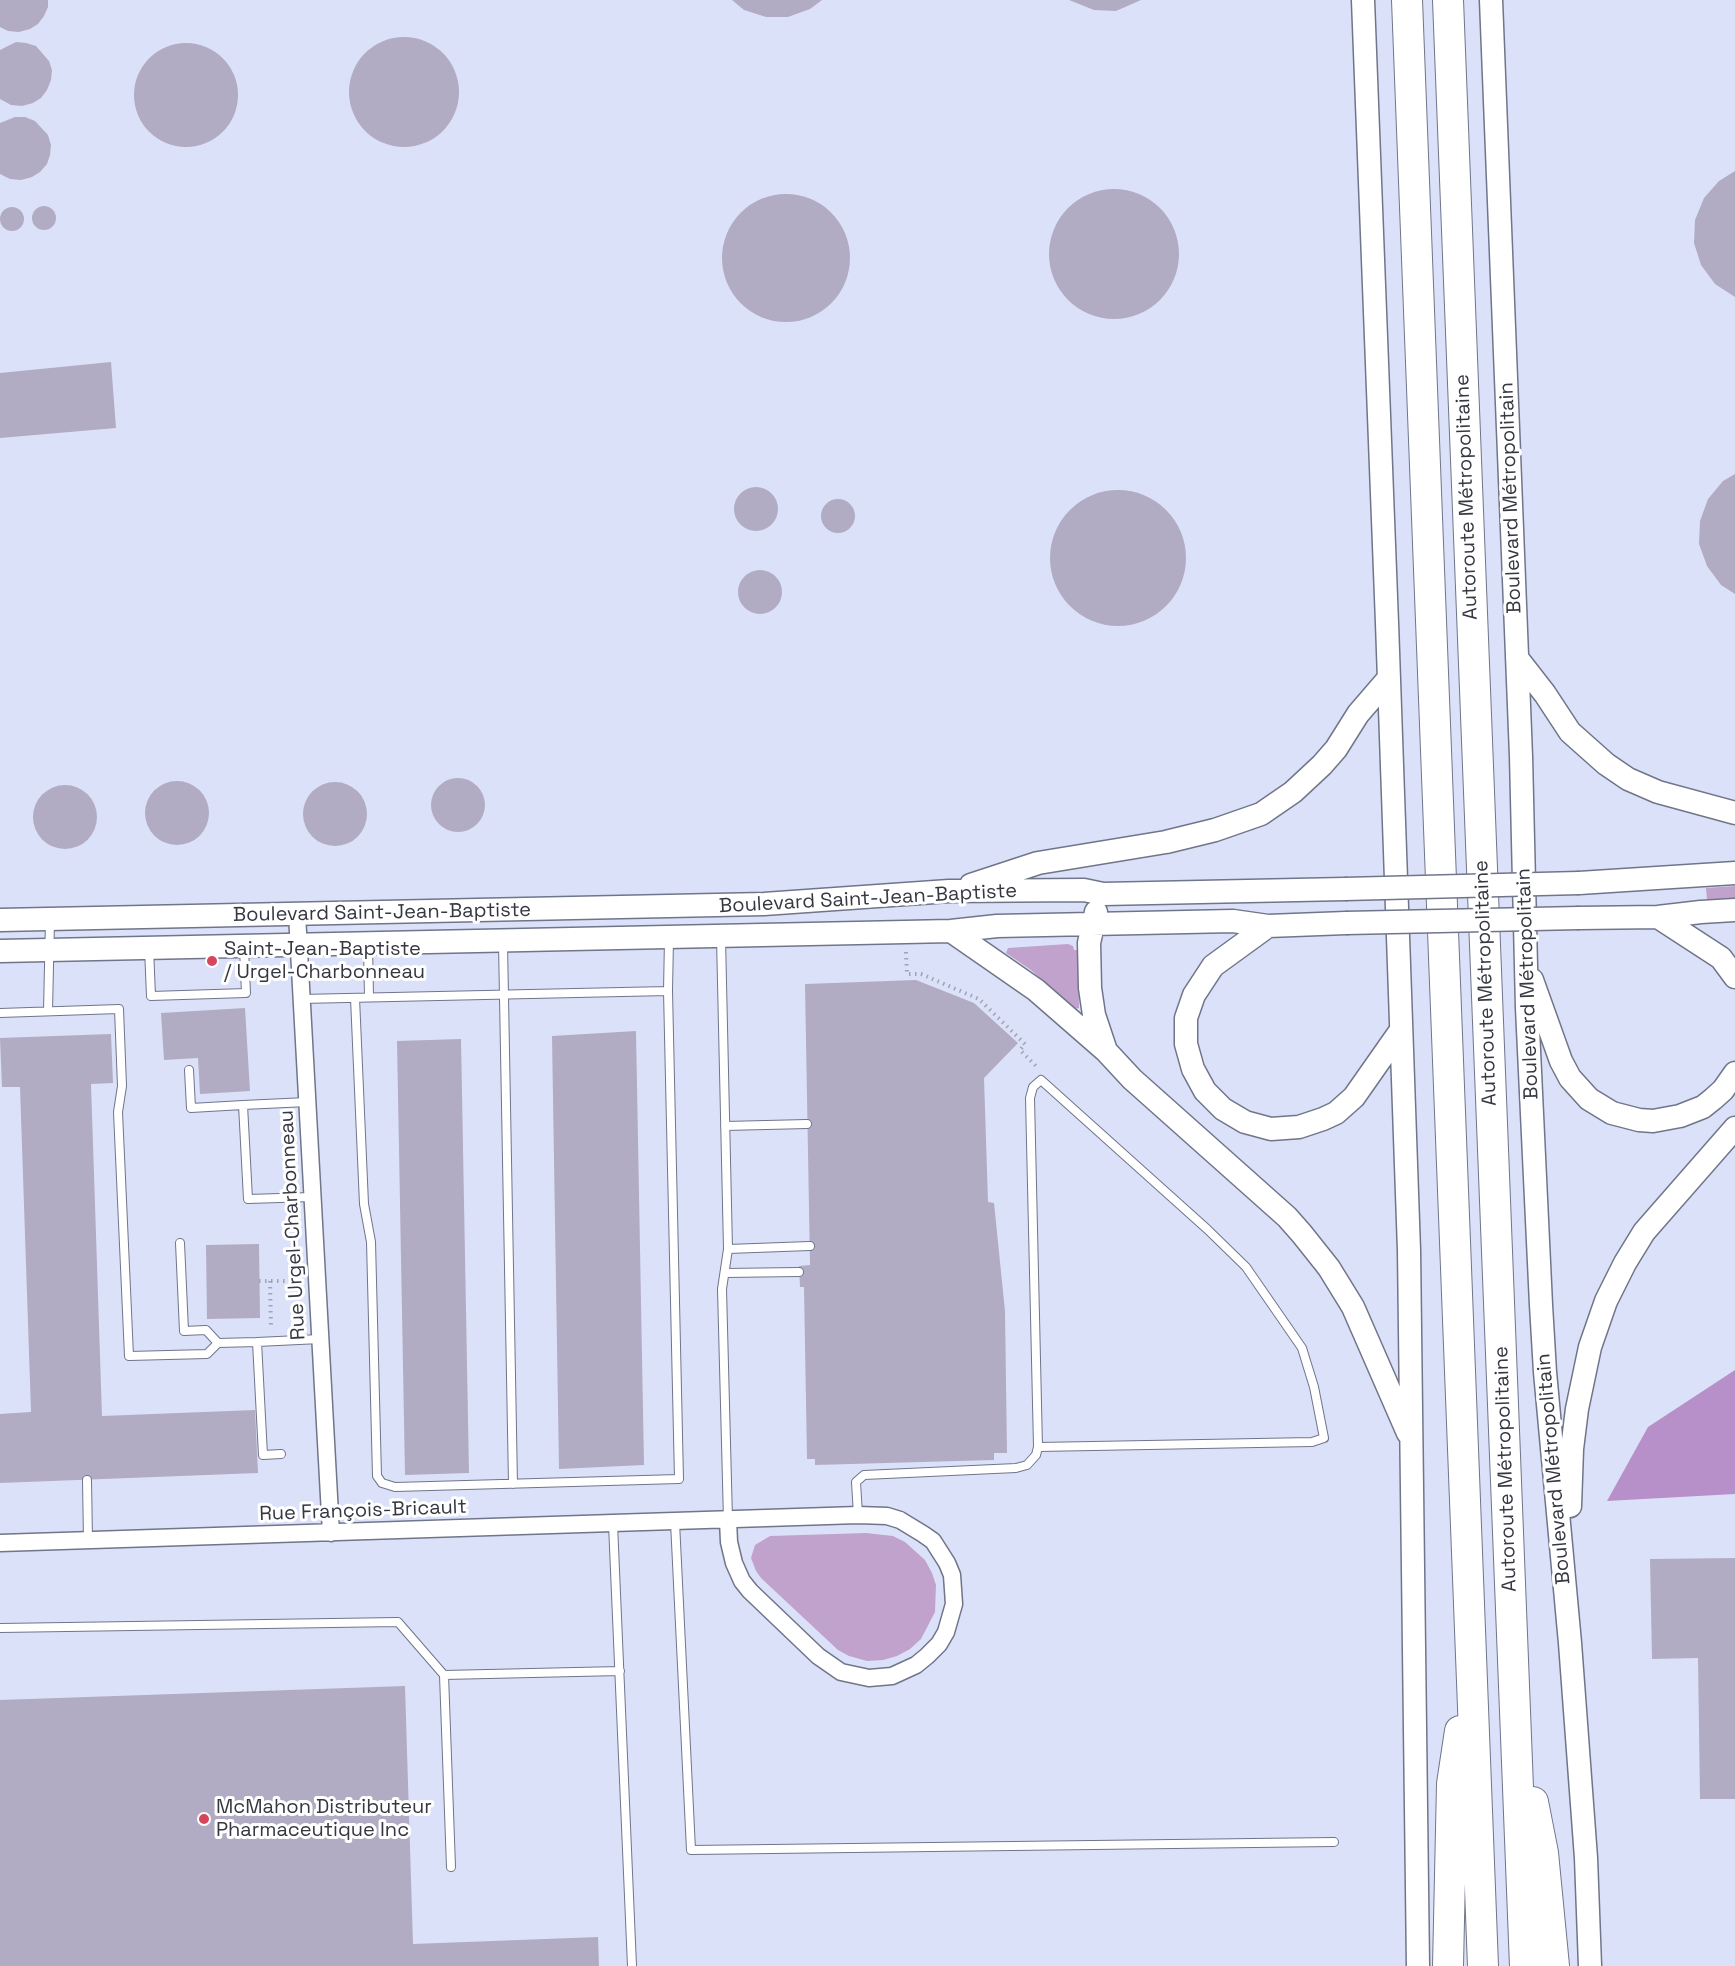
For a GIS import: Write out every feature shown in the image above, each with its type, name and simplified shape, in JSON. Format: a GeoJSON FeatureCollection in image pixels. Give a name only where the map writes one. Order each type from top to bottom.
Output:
{"type":"FeatureCollection","features":[{"type":"Feature","properties":{"kind":"highway","name":"Autoroute Métropolitaine"},"geometry":{"type":"LineString","coordinates":[[1407,0],[1483,1966]]}},
{"type":"Feature","properties":{"kind":"highway","name":"Autoroute Métropolitaine"},"geometry":{"type":"LineString","coordinates":[[1448,0],[1525,1966]]}},
{"type":"Feature","properties":{"kind":"highway"},"geometry":{"type":"LineString","coordinates":[[1448,1966],[1452,1784],[1471,1663]]}},
{"type":"Feature","properties":{"kind":"highway"},"geometry":{"type":"LineString","coordinates":[[1515,1709],[1543,1853],[1554,1966]]}},
{"type":"Feature","properties":{"kind":"main road"},"geometry":{"type":"LineString","coordinates":[[1363,0],[1409,1259],[1418,1966]]}},
{"type":"Feature","properties":{"kind":"main road","name":"Boulevard Métropolitain"},"geometry":{"type":"LineString","coordinates":[[1491,0],[1521,756],[1525,962],[1544,1361],[1586,1858],[1590,1966]]}},
{"type":"Feature","properties":{"kind":"main road"},"geometry":{"type":"LineString","coordinates":[[1517,658],[1545,694],[1570,732],[1606,765],[1658,792],[1735,813]]}},
{"type":"Feature","properties":{"kind":"main road"},"geometry":{"type":"LineString","coordinates":[[949,891],[1038,863],[1166,842],[1215,830],[1261,813],[1293,792],[1322,765],[1336,749],[1358,714],[1389,678]]}},
{"type":"Feature","properties":{"kind":"main road","name":"Boulevard Saint-Jean-Baptiste"},"geometry":{"type":"LineString","coordinates":[[0,920],[764,904],[949,891],[1084,890],[1102,894],[1579,884],[1735,873]]}},
{"type":"Feature","properties":{"kind":"main road"},"geometry":{"type":"LineString","coordinates":[[1102,894],[1089,943],[1090,988],[1094,1015],[1106,1051]]}},
{"type":"Feature","properties":{"kind":"main road","name":"Boulevard Saint-Jean-Baptiste"},"geometry":{"type":"LineString","coordinates":[[0,951],[951,931],[997,926],[1233,921],[1268,926],[1658,917],[1735,910]]}},
{"type":"Feature","properties":{"kind":"main road"},"geometry":{"type":"LineString","coordinates":[[1658,917],[1720,958],[1735,977]]}},
{"type":"Feature","properties":{"kind":"main road"},"geometry":{"type":"LineString","coordinates":[[1268,926],[1213,966],[1194,995],[1186,1018],[1186,1044],[1193,1069],[1205,1091],[1223,1109],[1245,1122],[1271,1129],[1299,1127],[1323,1119],[1336,1113],[1354,1097],[1401,1030]]}},
{"type":"Feature","properties":{"kind":"main road"},"geometry":{"type":"LineString","coordinates":[[951,931],[1030,985],[1106,1051],[1132,1079],[1287,1217],[1316,1250],[1353,1307],[1412,1442]]}},
{"type":"Feature","properties":{"kind":"main road"},"geometry":{"type":"LineString","coordinates":[[1525,962],[1564,1067],[1579,1089],[1600,1107],[1612,1113],[1639,1120],[1667,1120],[1703,1107],[1724,1090],[1735,1073]]}},
{"type":"Feature","properties":{"kind":"main road"},"geometry":{"type":"LineString","coordinates":[[1569,1643],[1572,1449],[1584,1372],[1597,1324],[1615,1281],[1644,1232],[1735,1128]]}},
{"type":"Feature","properties":{"kind":"street","name":"Rue Urgel-Charbonneau"},"geometry":{"type":"LineString","coordinates":[[297,914],[331,1533]]}},
{"type":"Feature","properties":{"kind":"street","name":"Rue François-Bricault"},"geometry":{"type":"LineString","coordinates":[[0,1543],[858,1515],[887,1516],[918,1530],[936,1546],[947,1563],[952,1575],[954,1604],[946,1632],[939,1644],[916,1665],[892,1676],[868,1678],[841,1672],[818,1656],[742,1581],[734,1563],[729,1542],[728,1520]]}},
{"type":"Feature","properties":{"kind":"lane"},"geometry":{"type":"LineString","coordinates":[[48,1011],[50,920]]}},
{"type":"Feature","properties":{"kind":"lane"},"geometry":{"type":"LineString","coordinates":[[721,935],[728,1249],[722,1289],[728,1520]]}},
{"type":"Feature","properties":{"kind":"lane"},"geometry":{"type":"LineString","coordinates":[[355,998],[364,1204],[371,1242],[377,1476],[382,1483],[395,1487],[679,1479],[668,990],[669,936]]}},
{"type":"Feature","properties":{"kind":"lane"},"geometry":{"type":"LineString","coordinates":[[503,939],[506,994],[513,1484]]}},
{"type":"Feature","properties":{"kind":"lane"},"geometry":{"type":"LineString","coordinates":[[368,942],[369,997]]}},
{"type":"Feature","properties":{"kind":"lane"},"geometry":{"type":"LineString","coordinates":[[149,948],[151,996],[246,993],[243,945]]}},
{"type":"Feature","properties":{"kind":"lane"},"geometry":{"type":"LineString","coordinates":[[301,999],[668,990]]}},
{"type":"Feature","properties":{"kind":"lane"},"geometry":{"type":"LineString","coordinates":[[0,1013],[119,1009],[122,1086],[118,1112],[129,1356],[207,1354],[218,1343],[320,1339]]}},
{"type":"Feature","properties":{"kind":"lane"},"geometry":{"type":"LineString","coordinates":[[189,1070],[191,1108],[307,1102]]}},
{"type":"Feature","properties":{"kind":"lane"},"geometry":{"type":"LineString","coordinates":[[858,1515],[856,1482],[864,1475],[1020,1468],[1031,1462],[1036,1455],[1038,1447],[1030,1098],[1033,1087],[1041,1080],[1246,1267],[1302,1348],[1314,1387],[1324,1438],[1312,1442],[1038,1447]]}},
{"type":"Feature","properties":{"kind":"lane"},"geometry":{"type":"LineString","coordinates":[[243,1106],[248,1199],[312,1197]]}},
{"type":"Feature","properties":{"kind":"lane"},"geometry":{"type":"LineString","coordinates":[[725,1126],[807,1124]]}},
{"type":"Feature","properties":{"kind":"lane"},"geometry":{"type":"LineString","coordinates":[[180,1243],[184,1331],[206,1330],[218,1343]]}},
{"type":"Feature","properties":{"kind":"lane"},"geometry":{"type":"LineString","coordinates":[[728,1249],[810,1246]]}},
{"type":"Feature","properties":{"kind":"lane"},"geometry":{"type":"LineString","coordinates":[[725,1273],[800,1272]]}},
{"type":"Feature","properties":{"kind":"lane"},"geometry":{"type":"LineString","coordinates":[[257,1342],[262,1455],[281,1454]]}},
{"type":"Feature","properties":{"kind":"lane"},"geometry":{"type":"LineString","coordinates":[[87,1480],[88,1540]]}},
{"type":"Feature","properties":{"kind":"lane"},"geometry":{"type":"LineString","coordinates":[[675,1522],[691,1850],[1334,1842]]}},
{"type":"Feature","properties":{"kind":"lane"},"geometry":{"type":"LineString","coordinates":[[613,1524],[632,1966]]}},
{"type":"Feature","properties":{"kind":"lane"},"geometry":{"type":"LineString","coordinates":[[0,1628],[398,1622],[444,1675],[451,1867]]}},
{"type":"Feature","properties":{"kind":"lane"},"geometry":{"type":"LineString","coordinates":[[444,1675],[620,1671]]}},
{"type":"Feature","properties":{"kind":"path"},"geometry":{"type":"LineString","coordinates":[[906,948],[907,975],[921,974],[979,999],[1025,1044],[1020,1050],[1037,1066]]}},
{"type":"Feature","properties":{"kind":"path"},"geometry":{"type":"LineString","coordinates":[[260,1281],[299,1281]]}},
{"type":"Feature","properties":{"kind":"path"},"geometry":{"type":"LineString","coordinates":[[270,1281],[271,1318]]}},
{"type":"Feature","properties":{"kind":"shaded area"},"geometry":{"type":"Polygon","coordinates":[[[1735,886],[1735,899],[1707,900],[1706,888],[1735,886]]]}},
{"type":"Feature","properties":{"kind":"shaded area"},"geometry":{"type":"Polygon","coordinates":[[[1068,944],[1073,946],[1074,950],[1078,950],[1079,1008],[1075,1009],[1031,970],[1006,953],[1008,948],[1068,944]]]}},
{"type":"Feature","properties":{"kind":"shaded area"},"geometry":{"type":"Polygon","coordinates":[[[1735,1370],[1735,1494],[1607,1501],[1648,1427],[1735,1370]]]}},
{"type":"Feature","properties":{"kind":"shaded area"},"geometry":{"type":"Polygon","coordinates":[[[866,1533],[893,1536],[905,1542],[925,1560],[936,1585],[935,1612],[921,1639],[910,1649],[883,1660],[867,1661],[838,1650],[761,1578],[751,1558],[755,1545],[770,1536],[866,1533]]]}},
{"type":"Feature","properties":{"kind":"building"},"geometry":{"type":"Polygon","coordinates":[[[0,0],[48,0],[48,7],[38,24],[30,29],[19,32],[8,31],[0,27],[0,0]]]}},
{"type":"Feature","properties":{"kind":"building"},"geometry":{"type":"Polygon","coordinates":[[[732,0],[822,0],[810,9],[788,17],[766,17],[744,10],[732,0]]]}},
{"type":"Feature","properties":{"kind":"building"},"geometry":{"type":"Polygon","coordinates":[[[1069,0],[1141,0],[1116,11],[1094,10],[1069,0]]]}},
{"type":"Feature","properties":{"kind":"building"},"geometry":{"type":"Polygon","coordinates":[[[404,37],[425,42],[443,53],[454,71],[459,92],[454,113],[443,131],[425,142],[404,147],[383,142],[365,131],[354,113],[349,92],[354,71],[365,53],[383,42],[404,37]]]}},
{"type":"Feature","properties":{"kind":"building"},"geometry":{"type":"Polygon","coordinates":[[[16,42],[36,46],[49,61],[52,70],[51,80],[41,98],[22,106],[11,105],[0,99],[0,50],[16,42]]]}},
{"type":"Feature","properties":{"kind":"building"},"geometry":{"type":"Polygon","coordinates":[[[186,43],[206,47],[223,58],[234,75],[238,95],[234,115],[223,132],[206,143],[186,147],[166,143],[149,132],[138,115],[134,95],[138,75],[149,58],[166,47],[186,43]]]}},
{"type":"Feature","properties":{"kind":"building"},"geometry":{"type":"Polygon","coordinates":[[[15,117],[25,117],[35,121],[48,135],[51,145],[47,164],[32,177],[21,180],[10,179],[0,174],[0,123],[15,117]]]}},
{"type":"Feature","properties":{"kind":"building"},"geometry":{"type":"Polygon","coordinates":[[[1735,171],[1735,297],[1715,284],[1701,265],[1694,243],[1695,220],[1704,198],[1719,181],[1735,171]]]}},
{"type":"Feature","properties":{"kind":"building"},"geometry":{"type":"Polygon","coordinates":[[[1114,189],[1139,194],[1160,208],[1174,229],[1179,254],[1174,279],[1160,300],[1139,314],[1114,319],[1089,314],[1068,300],[1054,279],[1049,254],[1054,229],[1068,208],[1089,194],[1114,189]]]}},
{"type":"Feature","properties":{"kind":"building"},"geometry":{"type":"Polygon","coordinates":[[[786,194],[811,199],[831,213],[845,233],[850,258],[845,283],[831,303],[811,317],[786,322],[761,317],[741,303],[727,283],[722,258],[727,233],[741,213],[761,199],[786,194]]]}},
{"type":"Feature","properties":{"kind":"building"},"geometry":{"type":"Polygon","coordinates":[[[44,206],[53,209],[56,218],[53,227],[44,230],[35,227],[32,218],[35,209],[44,206]]]}},
{"type":"Feature","properties":{"kind":"building"},"geometry":{"type":"Polygon","coordinates":[[[12,207],[21,210],[24,219],[21,228],[12,231],[3,228],[0,219],[3,210],[12,207]]]}},
{"type":"Feature","properties":{"kind":"building"},"geometry":{"type":"Polygon","coordinates":[[[111,362],[116,428],[0,438],[0,373],[111,362]]]}},
{"type":"Feature","properties":{"kind":"building"},"geometry":{"type":"Polygon","coordinates":[[[1735,474],[1735,594],[1721,585],[1707,566],[1699,544],[1700,521],[1708,499],[1723,481],[1735,474]]]}},
{"type":"Feature","properties":{"kind":"building"},"geometry":{"type":"Polygon","coordinates":[[[756,487],[772,493],[778,509],[772,525],[756,531],[740,525],[734,509],[740,493],[756,487]]]}},
{"type":"Feature","properties":{"kind":"building"},"geometry":{"type":"Polygon","coordinates":[[[1118,490],[1144,495],[1156,501],[1166,510],[1175,520],[1181,532],[1186,558],[1181,584],[1175,596],[1166,606],[1156,615],[1144,621],[1118,626],[1092,621],[1080,615],[1070,606],[1061,596],[1055,584],[1050,558],[1055,532],[1061,520],[1070,510],[1080,501],[1092,495],[1118,490]]]}},
{"type":"Feature","properties":{"kind":"building"},"geometry":{"type":"Polygon","coordinates":[[[838,499],[850,504],[855,516],[850,528],[838,533],[826,528],[821,516],[826,504],[838,499]]]}},
{"type":"Feature","properties":{"kind":"building"},"geometry":{"type":"Polygon","coordinates":[[[760,570],[776,576],[782,592],[776,608],[760,614],[744,608],[738,592],[744,576],[760,570]]]}},
{"type":"Feature","properties":{"kind":"building"},"geometry":{"type":"Polygon","coordinates":[[[453,778],[463,778],[473,782],[481,790],[485,805],[481,820],[473,828],[463,832],[453,832],[443,828],[435,820],[431,810],[431,800],[435,790],[443,782],[453,778]]]}},
{"type":"Feature","properties":{"kind":"building"},"geometry":{"type":"Polygon","coordinates":[[[177,781],[195,787],[203,795],[209,813],[203,831],[195,839],[177,845],[159,839],[151,831],[145,813],[151,795],[159,787],[177,781]]]}},
{"type":"Feature","properties":{"kind":"building"},"geometry":{"type":"Polygon","coordinates":[[[335,782],[353,788],[361,796],[367,814],[361,832],[353,840],[335,846],[317,840],[309,832],[303,814],[309,796],[317,788],[335,782]]]}},
{"type":"Feature","properties":{"kind":"building"},"geometry":{"type":"Polygon","coordinates":[[[65,785],[83,791],[91,799],[97,817],[91,835],[83,843],[65,849],[47,843],[39,835],[33,817],[39,799],[47,791],[65,785]]]}},
{"type":"Feature","properties":{"kind":"building"},"geometry":{"type":"Polygon","coordinates":[[[916,980],[974,1003],[1018,1043],[984,1078],[988,1202],[994,1203],[1005,1311],[1007,1453],[994,1453],[994,1460],[815,1465],[815,1459],[807,1459],[804,1287],[800,1287],[799,1266],[810,1265],[805,984],[916,980]]]}},
{"type":"Feature","properties":{"kind":"building"},"geometry":{"type":"Polygon","coordinates":[[[245,1008],[250,1091],[200,1094],[198,1058],[164,1060],[161,1013],[245,1008]]]}},
{"type":"Feature","properties":{"kind":"building"},"geometry":{"type":"Polygon","coordinates":[[[636,1031],[644,1465],[559,1469],[552,1036],[636,1031]]]}},
{"type":"Feature","properties":{"kind":"building"},"geometry":{"type":"Polygon","coordinates":[[[111,1034],[113,1083],[91,1084],[102,1416],[255,1410],[258,1473],[0,1483],[0,1414],[31,1412],[20,1087],[2,1087],[0,1038],[111,1034]]]}},
{"type":"Feature","properties":{"kind":"building"},"geometry":{"type":"Polygon","coordinates":[[[461,1039],[469,1473],[405,1475],[397,1041],[461,1039]]]}},
{"type":"Feature","properties":{"kind":"building"},"geometry":{"type":"Polygon","coordinates":[[[259,1244],[260,1318],[207,1319],[206,1245],[259,1244]]]}},
{"type":"Feature","properties":{"kind":"building"},"geometry":{"type":"Polygon","coordinates":[[[1735,1558],[1735,1799],[1700,1799],[1698,1658],[1652,1659],[1650,1559],[1735,1558]]]}},
{"type":"Feature","properties":{"kind":"building","name":"McMahon Distributeur Pharmaceutique Inc"},"geometry":{"type":"Polygon","coordinates":[[[405,1686],[413,1944],[598,1937],[599,1966],[0,1966],[0,1700],[405,1686]]]}},
{"type":"Feature","properties":{"kind":"place","name":"Saint-Jean-Baptiste / Urgel-Charbonneau"},"geometry":{"type":"Point","coordinates":[212,961]}},
{"type":"Feature","properties":{"kind":"place","name":"McMahon Distributeur Pharmaceutique Inc"},"geometry":{"type":"Point","coordinates":[204,1819]}}]}
